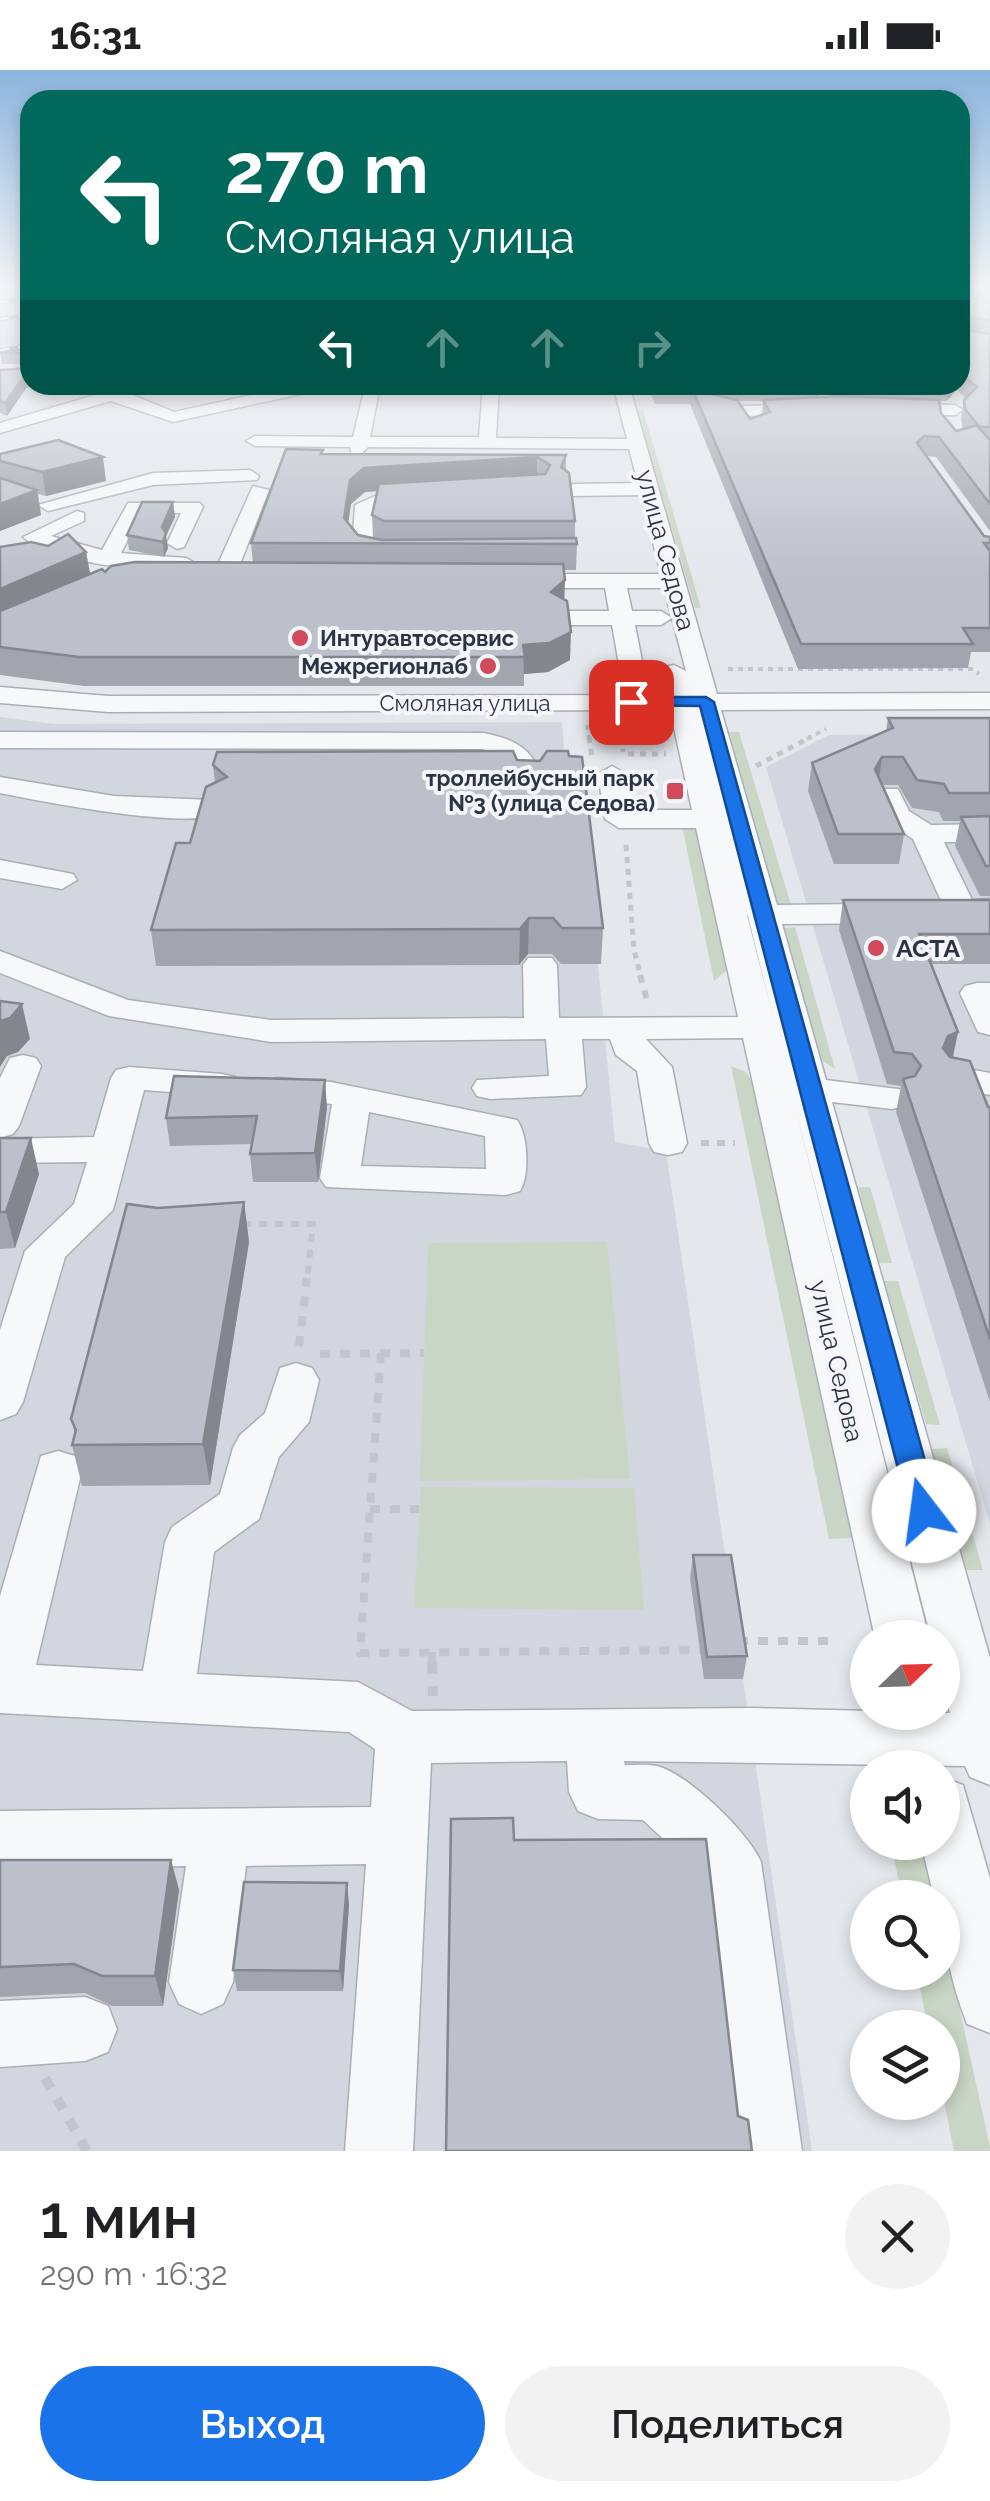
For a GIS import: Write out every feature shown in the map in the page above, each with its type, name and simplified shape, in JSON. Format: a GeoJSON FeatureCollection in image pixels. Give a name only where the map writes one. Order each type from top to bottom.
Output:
{"type":"FeatureCollection","features":[{"type":"Feature","properties":{"kind":"street"},"geometry":{"type":"LineString","coordinates":[[109,395],[173,416],[272,395]]}},
{"type":"Feature","properties":{"kind":"street"},"geometry":{"type":"LineString","coordinates":[[359,446],[372,395]]}},
{"type":"Feature","properties":{"kind":"street"},"geometry":{"type":"LineString","coordinates":[[486,443],[490,395]]}},
{"type":"Feature","properties":{"kind":"street","name":"улица Седова"},"geometry":{"type":"LineString","coordinates":[[615,395],[628,407]]}},
{"type":"Feature","properties":{"kind":"street","name":"улица Седова"},"geometry":{"type":"LineString","coordinates":[[625,395],[628,444],[640,490],[664,580],[702,691],[763,915],[776,1027]]}},
{"type":"Feature","properties":{"kind":"street"},"geometry":{"type":"LineString","coordinates":[[784,395],[951,421]]}},
{"type":"Feature","properties":{"kind":"street"},"geometry":{"type":"LineString","coordinates":[[758,434],[736,411],[832,400],[840,395]]}},
{"type":"Feature","properties":{"kind":"street"},"geometry":{"type":"LineString","coordinates":[[949,395],[962,405],[951,421]]}},
{"type":"Feature","properties":{"kind":"street"},"geometry":{"type":"LineString","coordinates":[[0,428],[112,396]]}},
{"type":"Feature","properties":{"kind":"street"},"geometry":{"type":"LineString","coordinates":[[0,409],[18,403]]}},
{"type":"Feature","properties":{"kind":"street"},"geometry":{"type":"LineString","coordinates":[[909,422],[951,421]]}},
{"type":"Feature","properties":{"kind":"street"},"geometry":{"type":"LineString","coordinates":[[0,428],[41,440]]}},
{"type":"Feature","properties":{"kind":"street"},"geometry":{"type":"LineString","coordinates":[[256,441],[359,446],[486,443],[548,452],[628,444]]}},
{"type":"Feature","properties":{"kind":"street"},"geometry":{"type":"LineString","coordinates":[[590,449],[597,495]]}},
{"type":"Feature","properties":{"kind":"street"},"geometry":{"type":"LineString","coordinates":[[100,522],[40,503],[153,479],[255,483],[230,573]]}},
{"type":"Feature","properties":{"kind":"street"},"geometry":{"type":"LineString","coordinates":[[574,490],[597,495],[640,490]]}},
{"type":"Feature","properties":{"kind":"street"},"geometry":{"type":"LineString","coordinates":[[422,556],[384,556],[362,549],[365,505],[386,496],[442,496]]}},
{"type":"Feature","properties":{"kind":"street"},"geometry":{"type":"LineString","coordinates":[[177,543],[193,506],[135,507],[100,522],[33,537],[108,558],[230,573]]}},
{"type":"Feature","properties":{"kind":"street"},"geometry":{"type":"LineString","coordinates":[[100,522],[108,558]]}},
{"type":"Feature","properties":{"kind":"street"},"geometry":{"type":"LineString","coordinates":[[109,584],[230,573]]}},
{"type":"Feature","properties":{"kind":"street"},"geometry":{"type":"LineString","coordinates":[[491,581],[664,580]]}},
{"type":"Feature","properties":{"kind":"street","name":"улица Седова"},"geometry":{"type":"LineString","coordinates":[[664,580],[662,618],[702,691],[708,818],[776,1027],[843,1090],[988,1749]]}},
{"type":"Feature","properties":{"kind":"street"},"geometry":{"type":"LineString","coordinates":[[614,581],[633,676]]}},
{"type":"Feature","properties":{"kind":"street"},"geometry":{"type":"LineString","coordinates":[[565,618],[662,618]]}},
{"type":"Feature","properties":{"kind":"street","name":"Смоляная улица"},"geometry":{"type":"LineString","coordinates":[[0,695],[42,692],[108,704],[702,691],[990,701]]}},
{"type":"Feature","properties":{"kind":"street"},"geometry":{"type":"LineString","coordinates":[[0,740],[483,741],[506,744],[519,753],[529,784]]}},
{"type":"Feature","properties":{"kind":"street"},"geometry":{"type":"LineString","coordinates":[[617,764],[619,819],[708,818]]}},
{"type":"Feature","properties":{"kind":"street"},"geometry":{"type":"LineString","coordinates":[[0,786],[114,805],[214,809]]}},
{"type":"Feature","properties":{"kind":"street"},"geometry":{"type":"LineString","coordinates":[[763,915],[927,914],[975,908],[925,834],[896,816],[888,795]]}},
{"type":"Feature","properties":{"kind":"street"},"geometry":{"type":"LineString","coordinates":[[925,834],[990,833]]}},
{"type":"Feature","properties":{"kind":"street"},"geometry":{"type":"LineString","coordinates":[[0,869],[62,880]]}},
{"type":"Feature","properties":{"kind":"street"},"geometry":{"type":"LineString","coordinates":[[0,961],[121,1009],[271,1032],[776,1027]]}},
{"type":"Feature","properties":{"kind":"street"},"geometry":{"type":"LineString","coordinates":[[490,1088],[568,1087],[540,964]]}},
{"type":"Feature","properties":{"kind":"street"},"geometry":{"type":"LineString","coordinates":[[990,993],[977,993],[990,1025]]}},
{"type":"Feature","properties":{"kind":"street"},"geometry":{"type":"LineString","coordinates":[[641,1028],[629,1047],[654,1067],[668,1143]]}},
{"type":"Feature","properties":{"kind":"street"},"geometry":{"type":"LineString","coordinates":[[0,1126],[23,1066]]}},
{"type":"Feature","properties":{"kind":"street"},"geometry":{"type":"LineString","coordinates":[[0,1400],[16,1293],[46,1252],[92,1210],[128,1078],[352,1097]]}},
{"type":"Feature","properties":{"kind":"street","name":"улица Седова"},"geometry":{"type":"LineString","coordinates":[[843,1090],[900,1620]]}},
{"type":"Feature","properties":{"kind":"street"},"geometry":{"type":"LineString","coordinates":[[0,1151],[108,1150]]}},
{"type":"Feature","properties":{"kind":"street"},"geometry":{"type":"LineString","coordinates":[[92,1210],[136,1229]]}},
{"type":"Feature","properties":{"kind":"street"},"geometry":{"type":"LineString","coordinates":[[166,1696],[190,1542],[242,1505],[257,1448],[286,1422],[296,1380]]}},
{"type":"Feature","properties":{"kind":"street"},"geometry":{"type":"LineString","coordinates":[[58,1470],[2,1688],[358,1707],[404,1737],[927,1739],[988,1749]]}},
{"type":"Feature","properties":{"kind":"street"},"geometry":{"type":"LineString","coordinates":[[594,1735],[598,1792],[655,1793],[731,1862],[768,2151]]}},
{"type":"Feature","properties":{"kind":"street"},"geometry":{"type":"LineString","coordinates":[[379,2151],[404,1737]]}},
{"type":"Feature","properties":{"kind":"street"},"geometry":{"type":"LineString","coordinates":[[0,1840],[398,1835]]}},
{"type":"Feature","properties":{"kind":"street"},"geometry":{"type":"LineString","coordinates":[[201,1982],[220,1838]]}},
{"type":"Feature","properties":{"kind":"street"},"geometry":{"type":"LineString","coordinates":[[957,1860],[987,1977]]}},
{"type":"Feature","properties":{"kind":"street"},"geometry":{"type":"LineString","coordinates":[[10,2033],[85,2029]]}},
{"type":"Feature","properties":{"kind":"path"},"geometry":{"type":"LineString","coordinates":[[702,691],[973,669],[980,675]]}},
{"type":"Feature","properties":{"kind":"path"},"geometry":{"type":"LineString","coordinates":[[756,766],[842,721]]}},
{"type":"Feature","properties":{"kind":"path"},"geometry":{"type":"LineString","coordinates":[[617,764],[667,754]]}},
{"type":"Feature","properties":{"kind":"path"},"geometry":{"type":"LineString","coordinates":[[623,819],[641,1028]]}},
{"type":"Feature","properties":{"kind":"path"},"geometry":{"type":"LineString","coordinates":[[225,1224],[313,1224],[298,1354],[424,1353]]}},
{"type":"Feature","properties":{"kind":"path"},"geometry":{"type":"LineString","coordinates":[[381,1353],[360,1653],[700,1652],[737,1640],[837,1642]]}},
{"type":"Feature","properties":{"kind":"path"},"geometry":{"type":"LineString","coordinates":[[370,1509],[420,1510]]}},
{"type":"Feature","properties":{"kind":"path"},"geometry":{"type":"LineString","coordinates":[[10,2033],[86,2151]]}},
{"type":"Feature","properties":{"kind":"shaded area"},"geometry":{"type":"Polygon","coordinates":[[[0,717],[54,724],[562,722],[566,778],[581,789],[615,1142],[666,1151],[812,2151],[0,2151],[0,717]]]}},
{"type":"Feature","properties":{"kind":"shaded area"},"geometry":{"type":"Polygon","coordinates":[[[990,733],[990,1524],[766,767],[829,735],[990,733]]]}},
{"type":"Feature","properties":{"kind":"green space"},"geometry":{"type":"Polygon","coordinates":[[[637,410],[643,410],[701,608],[695,608],[637,410]]]}},
{"type":"Feature","properties":{"kind":"green space"},"geometry":{"type":"Polygon","coordinates":[[[729,732],[739,732],[791,905],[778,905],[729,732]]]}},
{"type":"Feature","properties":{"kind":"green space"},"geometry":{"type":"Polygon","coordinates":[[[682,825],[694,825],[727,970],[714,981],[682,825]]]}},
{"type":"Feature","properties":{"kind":"green space"},"geometry":{"type":"Polygon","coordinates":[[[795,927],[835,1069],[821,1060],[784,928],[795,927]]]}},
{"type":"Feature","properties":{"kind":"green space"},"geometry":{"type":"Polygon","coordinates":[[[731,1066],[746,1072],[752,1081],[853,1538],[829,1539],[731,1066]]]}},
{"type":"Feature","properties":{"kind":"green space"},"geometry":{"type":"Polygon","coordinates":[[[858,1187],[870,1187],[892,1263],[879,1263],[858,1187]]]}},
{"type":"Feature","properties":{"kind":"green space"},"geometry":{"type":"Polygon","coordinates":[[[607,1242],[630,1479],[420,1481],[428,1243],[607,1242]]]}},
{"type":"Feature","properties":{"kind":"green space"},"geometry":{"type":"Polygon","coordinates":[[[884,1281],[898,1281],[940,1425],[926,1424],[884,1281]]]}},
{"type":"Feature","properties":{"kind":"green space"},"geometry":{"type":"Polygon","coordinates":[[[947,1448],[983,1570],[966,1570],[932,1449],[947,1448]]]}},
{"type":"Feature","properties":{"kind":"green space"},"geometry":{"type":"Polygon","coordinates":[[[421,1487],[634,1488],[644,1610],[414,1608],[421,1487]]]}},
{"type":"Feature","properties":{"kind":"green space"},"geometry":{"type":"Polygon","coordinates":[[[894,1860],[926,1860],[930,1880],[899,1880],[894,1860]]]}},
{"type":"Feature","properties":{"kind":"green space"},"geometry":{"type":"Polygon","coordinates":[[[920,1990],[955,1990],[960,2010],[925,2010],[920,1990]]]}},
{"type":"Feature","properties":{"kind":"green space"},"geometry":{"type":"Polygon","coordinates":[[[960,2011],[990,2151],[954,2151],[948,2120],[960,2120],[960,2011]]]}},
{"type":"Feature","properties":{"kind":"building"},"geometry":{"type":"Polygon","coordinates":[[[0,383],[19,383],[5,403],[0,401],[0,383]]]}},
{"type":"Feature","properties":{"kind":"building"},"geometry":{"type":"Polygon","coordinates":[[[972,383],[990,383],[990,427],[978,427],[990,440],[990,504],[939,437],[924,436],[917,443],[984,536],[990,537],[990,543],[984,543],[990,551],[990,628],[963,628],[973,644],[801,644],[695,395],[737,400],[750,419],[770,412],[763,400],[841,396],[939,400],[941,413],[956,431],[978,425],[965,409],[964,400],[977,387],[972,383]]]}},
{"type":"Feature","properties":{"kind":"building"},"geometry":{"type":"Polygon","coordinates":[[[58,440],[103,457],[42,472],[0,461],[0,454],[58,440]]]}},
{"type":"Feature","properties":{"kind":"building"},"geometry":{"type":"Polygon","coordinates":[[[286,449],[323,450],[321,454],[566,455],[561,467],[569,473],[575,521],[384,521],[372,515],[379,484],[545,474],[550,465],[537,457],[364,468],[350,480],[344,518],[358,535],[382,540],[576,538],[577,544],[251,543],[286,449]]]}},
{"type":"Feature","properties":{"kind":"building"},"geometry":{"type":"Polygon","coordinates":[[[0,478],[37,490],[0,504],[0,478]]]}},
{"type":"Feature","properties":{"kind":"building"},"geometry":{"type":"Polygon","coordinates":[[[142,502],[173,502],[162,527],[166,533],[163,542],[127,535],[142,502]]]}},
{"type":"Feature","properties":{"kind":"building"},"geometry":{"type":"Polygon","coordinates":[[[68,534],[86,552],[0,589],[0,547],[31,542],[48,546],[68,534]]]}},
{"type":"Feature","properties":{"kind":"building","name":"Интуравтосервис"},"geometry":{"type":"Polygon","coordinates":[[[135,562],[563,564],[565,580],[551,592],[567,601],[571,632],[549,643],[523,645],[525,657],[79,657],[0,647],[0,611],[102,569],[105,572],[111,566],[135,562]]]}},
{"type":"Feature","properties":{"kind":"building"},"geometry":{"type":"Polygon","coordinates":[[[888,718],[990,718],[990,793],[949,793],[944,784],[917,780],[903,757],[882,757],[875,769],[904,834],[838,834],[812,763],[893,728],[888,718]]]}},
{"type":"Feature","properties":{"kind":"building"},"geometry":{"type":"Polygon","coordinates":[[[513,751],[517,760],[540,761],[547,751],[568,751],[569,756],[582,757],[603,928],[562,928],[553,918],[529,918],[520,929],[151,930],[176,843],[190,843],[206,787],[227,777],[213,765],[217,752],[513,751]]]}},
{"type":"Feature","properties":{"kind":"building"},"geometry":{"type":"Polygon","coordinates":[[[990,816],[990,866],[986,866],[961,817],[990,816]]]}},
{"type":"Feature","properties":{"kind":"building"},"geometry":{"type":"Polygon","coordinates":[[[843,900],[990,900],[990,934],[919,934],[958,1032],[948,1036],[943,1048],[950,1057],[970,1061],[990,1107],[990,1339],[903,1079],[915,1076],[921,1066],[912,1054],[894,1052],[843,900]]]}},
{"type":"Feature","properties":{"kind":"building"},"geometry":{"type":"Polygon","coordinates":[[[0,1001],[22,1004],[10,1018],[0,1021],[0,1001]]]}},
{"type":"Feature","properties":{"kind":"building"},"geometry":{"type":"Polygon","coordinates":[[[174,1076],[325,1080],[315,1153],[250,1154],[257,1116],[166,1118],[174,1076]]]}},
{"type":"Feature","properties":{"kind":"building"},"geometry":{"type":"Polygon","coordinates":[[[0,1138],[31,1138],[6,1212],[0,1212],[0,1138]]]}},
{"type":"Feature","properties":{"kind":"building"},"geometry":{"type":"Polygon","coordinates":[[[244,1202],[203,1444],[72,1445],[76,1430],[71,1419],[127,1204],[158,1208],[244,1202]]]}},
{"type":"Feature","properties":{"kind":"building"},"geometry":{"type":"Polygon","coordinates":[[[693,1555],[731,1555],[747,1656],[707,1657],[693,1555]]]}},
{"type":"Feature","properties":{"kind":"building"},"geometry":{"type":"Polygon","coordinates":[[[513,1818],[514,1840],[706,1839],[738,2116],[748,2120],[752,2151],[446,2151],[451,1819],[513,1818]]]}},
{"type":"Feature","properties":{"kind":"building"},"geometry":{"type":"Polygon","coordinates":[[[0,1860],[171,1860],[155,1976],[102,1976],[74,1964],[0,1967],[0,1860]]]}},
{"type":"Feature","properties":{"kind":"building"},"geometry":{"type":"Polygon","coordinates":[[[244,1882],[347,1883],[340,1971],[233,1970],[244,1882]]]}},
{"type":"Feature","properties":{"kind":"place","name":"Интуравтосервис"},"geometry":{"type":"Point","coordinates":[300,638]}},
{"type":"Feature","properties":{"kind":"place","name":"Межрегионлаб"},"geometry":{"type":"Point","coordinates":[488,666]}},
{"type":"Feature","properties":{"kind":"place","name":"троллейбусный парк №3 (улица Седова)"},"geometry":{"type":"Point","coordinates":[675,791]}},
{"type":"Feature","properties":{"kind":"place","name":"АСТА"},"geometry":{"type":"Point","coordinates":[876,948]}},
{"type":"Feature","properties":{"kind":"route"},"geometry":{"type":"LineString","coordinates":[[631,702],[706,702],[924,1511]]}}]}
